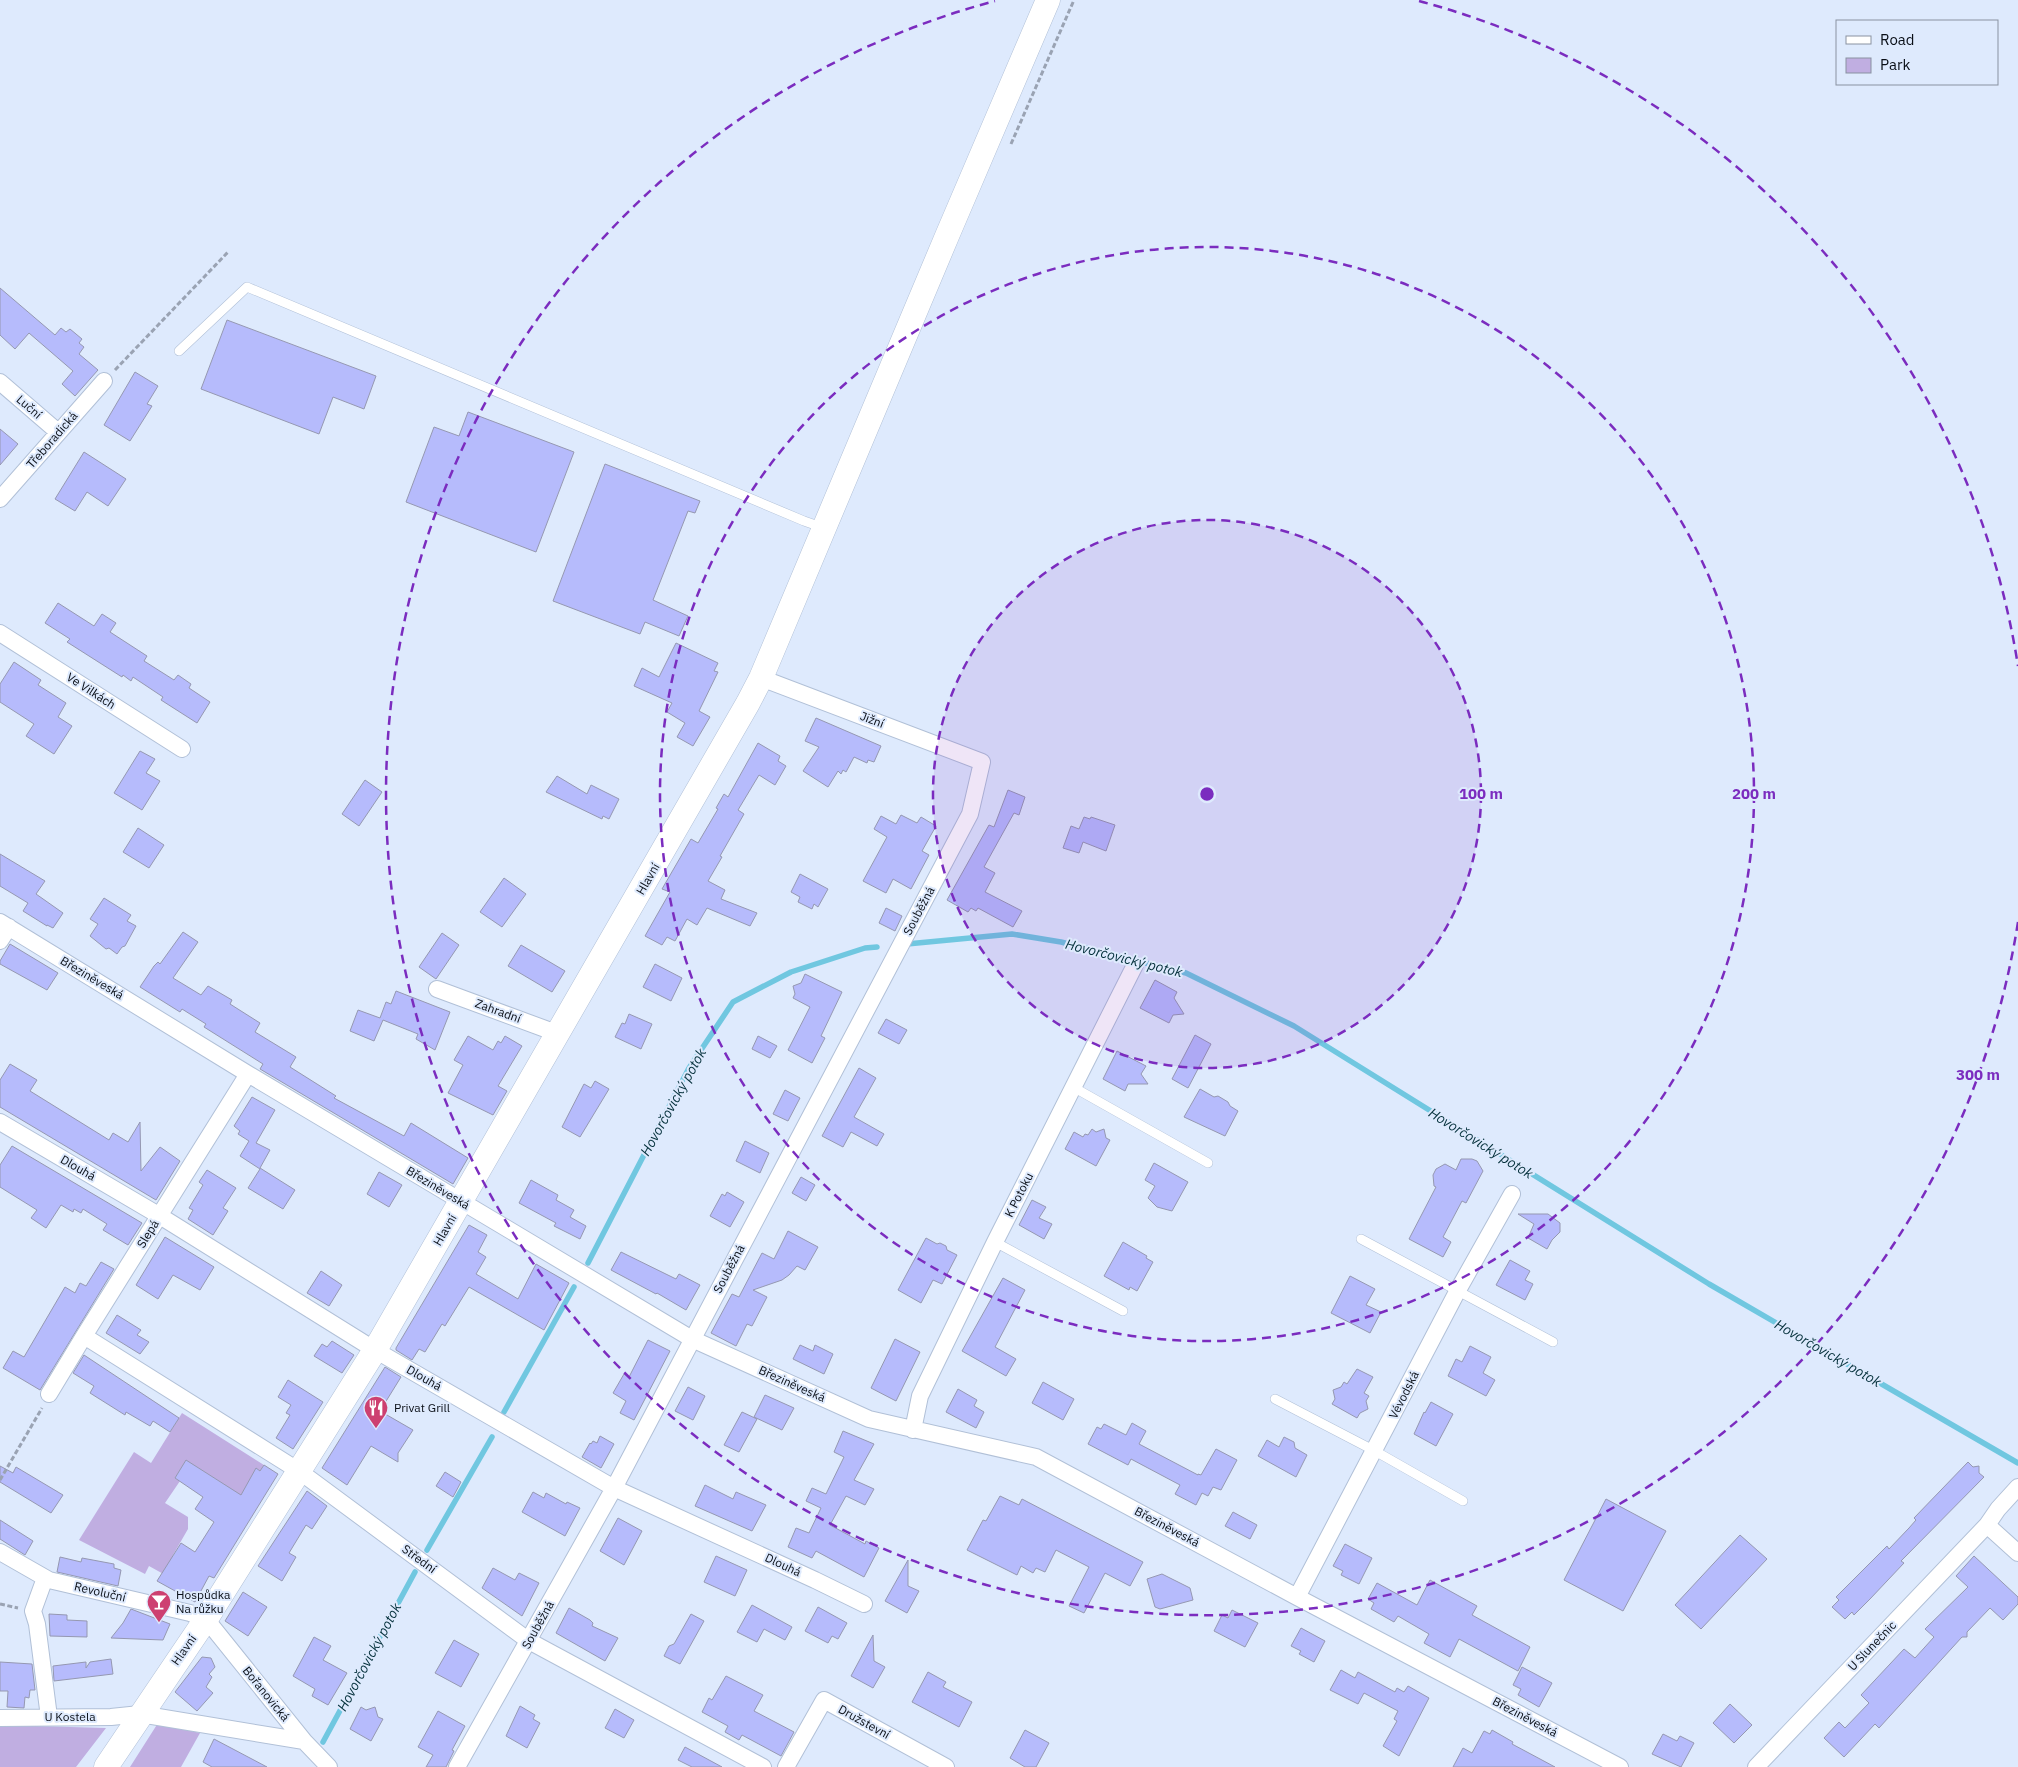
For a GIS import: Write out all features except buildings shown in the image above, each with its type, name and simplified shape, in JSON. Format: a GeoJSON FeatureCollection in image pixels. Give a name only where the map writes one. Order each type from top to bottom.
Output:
{"type":"FeatureCollection","features":[{"type":"Feature","properties":{"kind":"street","name":"Hlavní"},"geometry":{"type":"LineString","coordinates":[[106,1767],[140,1714],[206,1619],[375,1350],[559,1034],[761,678],[1048,0]]}},
{"type":"Feature","properties":{"kind":"street","name":"Třeboradická"},"geometry":{"type":"LineString","coordinates":[[0,499],[104,381]]}},
{"type":"Feature","properties":{"kind":"street","name":"Luční"},"geometry":{"type":"LineString","coordinates":[[0,382],[58,432]]}},
{"type":"Feature","properties":{"kind":"street","name":"Ve Vilkách"},"geometry":{"type":"LineString","coordinates":[[0,633],[182,749]]}},
{"type":"Feature","properties":{"kind":"street","name":"Jižní"},"geometry":{"type":"LineString","coordinates":[[761,678],[982,762]]}},
{"type":"Feature","properties":{"kind":"street","name":"Souběžná"},"geometry":{"type":"LineString","coordinates":[[457,1767],[614,1488],[970,814],[982,762]]}},
{"type":"Feature","properties":{"kind":"street","name":"Březiněveská"},"geometry":{"type":"LineString","coordinates":[[3,930],[692,1339],[869,1418],[913,1430],[1036,1457],[1620,1767]]}},
{"type":"Feature","properties":{"kind":"street","name":"K Potoku"},"geometry":{"type":"LineString","coordinates":[[913,1430],[920,1396],[1135,964]]}},
{"type":"Feature","properties":{"kind":"street","name":"Zahradní"},"geometry":{"type":"LineString","coordinates":[[437,989],[559,1034]]}},
{"type":"Feature","properties":{"kind":"street","name":"Slepá"},"geometry":{"type":"LineString","coordinates":[[49,1394],[248,1074]]}},
{"type":"Feature","properties":{"kind":"street","name":"Dlouhá"},"geometry":{"type":"LineString","coordinates":[[0,1122],[160,1216],[375,1350],[614,1488],[864,1604]]}},
{"type":"Feature","properties":{"kind":"street","name":"Vévodská"},"geometry":{"type":"LineString","coordinates":[[1297,1597],[1458,1290],[1512,1194]]}},
{"type":"Feature","properties":{"kind":"street","name":"Střední"},"geometry":{"type":"LineString","coordinates":[[84,1336],[299,1471],[529,1641],[764,1767]]}},
{"type":"Feature","properties":{"kind":"street","name":"U Slunečnic"},"geometry":{"type":"LineString","coordinates":[[1756,1767],[1987,1525],[1998,1509],[2018,1487]]}},
{"type":"Feature","properties":{"kind":"street"},"geometry":{"type":"LineString","coordinates":[[1987,1525],[2018,1553]]}},
{"type":"Feature","properties":{"kind":"street","name":"Revoluční"},"geometry":{"type":"LineString","coordinates":[[0,1552],[45,1578],[190,1613],[206,1619]]}},
{"type":"Feature","properties":{"kind":"street"},"geometry":{"type":"LineString","coordinates":[[45,1578],[33,1611],[37,1624],[49,1717]]}},
{"type":"Feature","properties":{"kind":"street","name":"Bořanovická"},"geometry":{"type":"LineString","coordinates":[[206,1619],[304,1741],[329,1767]]}},
{"type":"Feature","properties":{"kind":"street","name":"Družstevní"},"geometry":{"type":"LineString","coordinates":[[786,1767],[824,1700],[946,1767]]}},
{"type":"Feature","properties":{"kind":"street","name":"U Kostela"},"geometry":{"type":"LineString","coordinates":[[0,1718],[112,1717],[140,1714],[304,1741]]}},
{"type":"Feature","properties":{"kind":"lane"},"geometry":{"type":"LineString","coordinates":[[179,351],[247,287],[795,518],[824,528]]}},
{"type":"Feature","properties":{"kind":"lane"},"geometry":{"type":"LineString","coordinates":[[1073,1088],[1208,1163]]}},
{"type":"Feature","properties":{"kind":"lane"},"geometry":{"type":"LineString","coordinates":[[1361,1239],[1554,1342]]}},
{"type":"Feature","properties":{"kind":"lane"},"geometry":{"type":"LineString","coordinates":[[995,1242],[1123,1311]]}},
{"type":"Feature","properties":{"kind":"lane"},"geometry":{"type":"LineString","coordinates":[[1275,1399],[1375,1451],[1463,1501]]}},
{"type":"Feature","properties":{"kind":"path"},"geometry":{"type":"LineString","coordinates":[[104,381],[229,251]]}},
{"type":"Feature","properties":{"kind":"path"},"geometry":{"type":"LineString","coordinates":[[0,1480],[49,1394]]}},
{"type":"Feature","properties":{"kind":"green space"},"geometry":{"type":"Polygon","coordinates":[[[182,1413],[264,1465],[260,1471],[256,1469],[244,1497],[241,1495],[238,1499],[219,1481],[186,1461],[175,1478],[180,1481],[165,1503],[188,1517],[188,1529],[173,1555],[167,1576],[149,1566],[145,1574],[79,1540],[134,1452],[151,1463],[182,1413]]]}},
{"type":"Feature","properties":{"kind":"green space"},"geometry":{"type":"Polygon","coordinates":[[[158,1723],[200,1733],[181,1767],[130,1767],[158,1723]]]}},
{"type":"Feature","properties":{"kind":"green space"},"geometry":{"type":"Polygon","coordinates":[[[0,1725],[106,1728],[76,1767],[0,1767],[0,1725]]]}},
{"type":"Feature","properties":{"kind":"waterway","name":"Hovorčovický potok"},"geometry":{"type":"LineString","coordinates":[[907,944],[1012,934],[1061,942],[1186,973],[1294,1026],[1709,1284],[2018,1463]]}},
{"type":"Feature","properties":{"kind":"waterway","name":"Hovorčovický potok"},"geometry":{"type":"LineString","coordinates":[[588,1263],[689,1068],[733,1002],[791,972],[865,948],[877,947]]}},
{"type":"Feature","properties":{"kind":"waterway","name":"Hovorčovický potok"},"geometry":{"type":"LineString","coordinates":[[504,1412],[574,1287]]}},
{"type":"Feature","properties":{"kind":"waterway","name":"Hovorčovický potok"},"geometry":{"type":"LineString","coordinates":[[427,1550],[492,1437]]}},
{"type":"Feature","properties":{"kind":"waterway","name":"Hovorčovický potok"},"geometry":{"type":"LineString","coordinates":[[323,1742],[415,1572]]}},
{"type":"Feature","properties":{"kind":"place","name":"Privat Grill"},"geometry":{"type":"Point","coordinates":[376,1429]}},
{"type":"Feature","properties":{"kind":"place","name":"Hospůdka Na růžku"},"geometry":{"type":"Point","coordinates":[159,1623]}}]}
